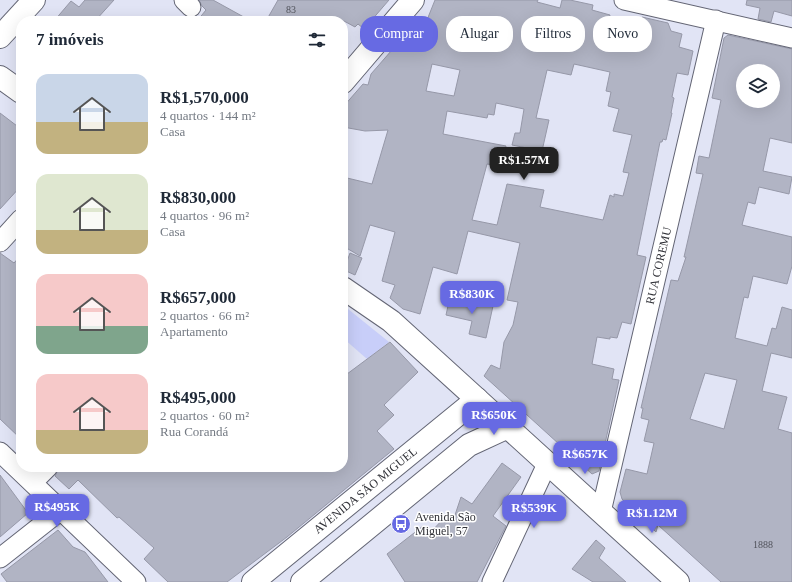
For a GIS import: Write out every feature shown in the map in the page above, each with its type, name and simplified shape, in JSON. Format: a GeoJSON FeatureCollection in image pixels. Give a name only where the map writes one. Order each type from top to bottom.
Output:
{"type":"FeatureCollection","features":[{"type":"Feature","properties":{"kind":"main road"},"geometry":{"type":"LineString","coordinates":[[19,16],[34,0]]}},
{"type":"Feature","properties":{"kind":"main road"},"geometry":{"type":"LineString","coordinates":[[348,76],[413,0]]}},
{"type":"Feature","properties":{"kind":"main road"},"geometry":{"type":"LineString","coordinates":[[0,37],[16,20]]}},
{"type":"Feature","properties":{"kind":"main road"},"geometry":{"type":"LineString","coordinates":[[0,77],[16,88]]}},
{"type":"Feature","properties":{"kind":"main road"},"geometry":{"type":"LineString","coordinates":[[348,291],[391,321],[678,582]]}},
{"type":"Feature","properties":{"kind":"main road"},"geometry":{"type":"LineString","coordinates":[[469,445],[483,404]]}},
{"type":"Feature","properties":{"kind":"main road","name":"AVENIDA SÃO MIGUEL"},"geometry":{"type":"LineString","coordinates":[[253,582],[483,404]]}},
{"type":"Feature","properties":{"kind":"main road"},"geometry":{"type":"LineString","coordinates":[[302,582],[469,445],[508,427]]}},
{"type":"Feature","properties":{"kind":"street"},"geometry":{"type":"LineString","coordinates":[[624,0],[792,38]]}},
{"type":"Feature","properties":{"kind":"street","name":"RUA COREMU"},"geometry":{"type":"LineString","coordinates":[[601,512],[716,20]]}},
{"type":"Feature","properties":{"kind":"street"},"geometry":{"type":"LineString","coordinates":[[0,242],[16,224]]}},
{"type":"Feature","properties":{"kind":"street"},"geometry":{"type":"LineString","coordinates":[[0,452],[16,467]]}},
{"type":"Feature","properties":{"kind":"street"},"geometry":{"type":"LineString","coordinates":[[492,582],[547,464]]}},
{"type":"Feature","properties":{"kind":"street"},"geometry":{"type":"LineString","coordinates":[[22,472],[136,582]]}},
{"type":"Feature","properties":{"kind":"street"},"geometry":{"type":"LineString","coordinates":[[33,482],[43,472]]}},
{"type":"Feature","properties":{"kind":"street"},"geometry":{"type":"LineString","coordinates":[[0,558],[61,510]]}},
{"type":"Feature","properties":{"kind":"shaded area"},"geometry":{"type":"Polygon","coordinates":[[[348,309],[389,342],[367,359],[348,342],[348,309]]]}},
{"type":"Feature","properties":{"kind":"building"},"geometry":{"type":"Polygon","coordinates":[[[85,0],[114,0],[100,16],[58,16],[71,1],[79,7],[85,0]]]}},
{"type":"Feature","properties":{"kind":"building"},"geometry":{"type":"Polygon","coordinates":[[[199,0],[213,0],[242,16],[201,16],[206,10],[199,0]]]}},
{"type":"Feature","properties":{"kind":"building"},"geometry":{"type":"Polygon","coordinates":[[[278,0],[389,0],[375,16],[360,16],[360,26],[358,24],[355,27],[348,23],[348,16],[269,16],[278,0]]]}},
{"type":"Feature","properties":{"kind":"building"},"geometry":{"type":"Polygon","coordinates":[[[435,0],[538,0],[537,2],[560,8],[562,0],[570,0],[593,5],[592,10],[610,15],[593,16],[593,52],[652,52],[652,19],[668,23],[671,31],[682,34],[679,47],[693,51],[688,75],[677,73],[672,97],[674,98],[672,113],[666,140],[663,139],[662,142],[660,142],[637,255],[646,257],[631,324],[622,322],[617,338],[610,337],[610,339],[597,337],[592,364],[614,369],[612,379],[619,380],[599,471],[592,474],[484,376],[491,365],[500,369],[504,342],[513,325],[518,302],[507,300],[520,243],[468,231],[457,274],[433,267],[420,314],[403,309],[390,298],[395,285],[382,281],[395,232],[370,225],[360,256],[348,249],[348,178],[372,184],[388,130],[365,131],[348,128],[348,101],[363,84],[368,85],[371,74],[390,52],[438,52],[438,16],[429,16],[435,0]],[[432,64],[426,91],[454,96],[460,70],[432,64]],[[574,64],[571,75],[547,70],[536,118],[549,120],[542,151],[512,145],[515,133],[520,133],[524,109],[496,103],[494,115],[488,114],[487,118],[447,111],[443,134],[506,146],[501,166],[487,164],[472,220],[497,225],[507,184],[544,190],[540,207],[603,220],[610,195],[614,197],[614,194],[623,196],[629,173],[623,172],[632,135],[613,131],[619,109],[608,106],[611,92],[606,91],[610,72],[574,64]]]}},
{"type":"Feature","properties":{"kind":"building"},"geometry":{"type":"Polygon","coordinates":[[[747,0],[792,0],[792,16],[774,11],[771,22],[758,19],[760,8],[746,5],[747,0]]]}},
{"type":"Feature","properties":{"kind":"building"},"geometry":{"type":"Polygon","coordinates":[[[728,35],[792,49],[792,143],[770,138],[763,171],[792,177],[789,194],[759,187],[755,204],[748,202],[742,225],[792,237],[792,266],[787,284],[753,276],[748,298],[744,297],[735,338],[767,346],[772,328],[776,329],[782,307],[792,310],[792,358],[771,353],[762,391],[787,397],[778,429],[792,433],[792,582],[721,582],[658,525],[656,532],[622,499],[620,492],[626,469],[647,474],[654,443],[644,441],[649,420],[641,418],[643,408],[641,408],[671,280],[678,281],[686,257],[684,257],[703,174],[696,173],[699,156],[709,158],[721,100],[712,98],[724,38],[728,35]],[[705,373],[690,419],[724,429],[737,380],[705,373]]]}},
{"type":"Feature","properties":{"kind":"building"},"geometry":{"type":"Polygon","coordinates":[[[0,113],[16,125],[16,191],[0,209],[0,113]]]}},
{"type":"Feature","properties":{"kind":"building"},"geometry":{"type":"Polygon","coordinates":[[[0,253],[14,263],[16,261],[16,434],[0,419],[0,253]]]}},
{"type":"Feature","properties":{"kind":"building"},"geometry":{"type":"Polygon","coordinates":[[[350,253],[362,258],[355,275],[348,272],[348,259],[350,253]]]}},
{"type":"Feature","properties":{"kind":"building"},"geometry":{"type":"Polygon","coordinates":[[[450,297],[493,306],[486,338],[469,334],[472,321],[446,315],[450,297]]]}},
{"type":"Feature","properties":{"kind":"building"},"geometry":{"type":"Polygon","coordinates":[[[390,342],[418,372],[384,405],[394,415],[377,431],[394,449],[287,537],[227,582],[168,582],[144,559],[154,548],[119,517],[117,518],[78,480],[69,489],[55,476],[57,472],[348,472],[348,373],[390,342]]]}},
{"type":"Feature","properties":{"kind":"building"},"geometry":{"type":"Polygon","coordinates":[[[502,463],[521,477],[493,516],[506,526],[477,582],[405,582],[387,554],[423,526],[429,534],[446,516],[453,521],[461,497],[472,504],[502,463]]]}},
{"type":"Feature","properties":{"kind":"building"},"geometry":{"type":"Polygon","coordinates":[[[0,475],[28,513],[0,537],[0,475]]]}},
{"type":"Feature","properties":{"kind":"building"},"geometry":{"type":"Polygon","coordinates":[[[58,530],[73,547],[85,552],[108,582],[7,582],[1,574],[58,530]]]}},
{"type":"Feature","properties":{"kind":"building"},"geometry":{"type":"Polygon","coordinates":[[[596,540],[605,548],[599,558],[626,582],[593,582],[572,569],[596,540]]]}},
{"type":"Feature","properties":{"kind":"place","name":"Avenida São Miguel, 57"},"geometry":{"type":"Point","coordinates":[401,524]}}]}
